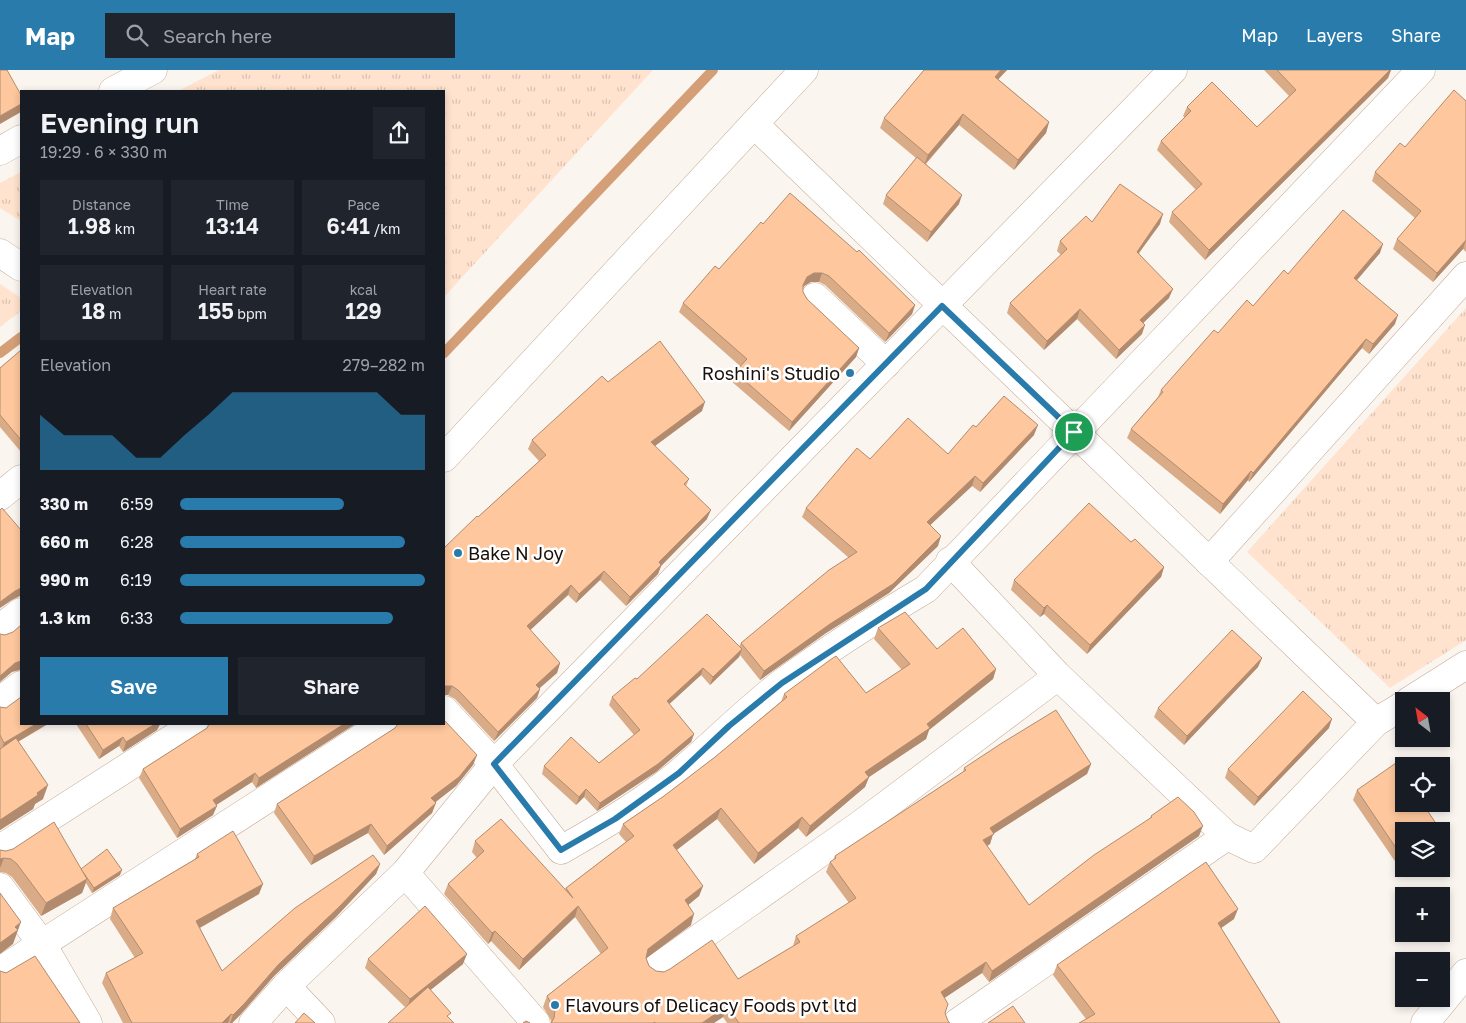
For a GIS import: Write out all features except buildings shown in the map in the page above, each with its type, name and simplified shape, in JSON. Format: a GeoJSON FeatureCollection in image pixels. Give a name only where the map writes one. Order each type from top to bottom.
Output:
{"type":"FeatureCollection","features":[{"type":"Feature","properties":{"kind":"street"},"geometry":{"type":"LineString","coordinates":[[115,90],[153,70]]}},
{"type":"Feature","properties":{"kind":"street"},"geometry":{"type":"LineString","coordinates":[[445,457],[804,70]]}},
{"type":"Feature","properties":{"kind":"street"},"geometry":{"type":"LineString","coordinates":[[253,1023],[286,986],[405,874],[494,764],[1174,70]]}},
{"type":"Feature","properties":{"kind":"street"},"geometry":{"type":"LineString","coordinates":[[445,711],[494,764],[561,850],[615,819],[679,773],[729,726],[782,683],[926,589],[950,561],[1421,70]]}},
{"type":"Feature","properties":{"kind":"street"},"geometry":{"type":"LineString","coordinates":[[754,124],[1376,722]]}},
{"type":"Feature","properties":{"kind":"street"},"geometry":{"type":"LineString","coordinates":[[0,151],[20,141]]}},
{"type":"Feature","properties":{"kind":"street"},"geometry":{"type":"LineString","coordinates":[[0,253],[20,265]]}},
{"type":"Feature","properties":{"kind":"street"},"geometry":{"type":"LineString","coordinates":[[1209,562],[1466,276]]}},
{"type":"Feature","properties":{"kind":"street"},"geometry":{"type":"LineString","coordinates":[[815,297],[886,364]]}},
{"type":"Feature","properties":{"kind":"street"},"geometry":{"type":"LineString","coordinates":[[0,496],[20,480]]}},
{"type":"Feature","properties":{"kind":"street"},"geometry":{"type":"LineString","coordinates":[[950,561],[1058,676],[1227,836],[1254,849],[1376,722],[1395,710]]}},
{"type":"Feature","properties":{"kind":"street"},"geometry":{"type":"LineString","coordinates":[[0,628],[20,613]]}},
{"type":"Feature","properties":{"kind":"street"},"geometry":{"type":"LineString","coordinates":[[1423,692],[1466,665]]}},
{"type":"Feature","properties":{"kind":"street"},"geometry":{"type":"LineString","coordinates":[[658,967],[861,824],[1058,676]]}},
{"type":"Feature","properties":{"kind":"street"},"geometry":{"type":"LineString","coordinates":[[0,701],[20,686]]}},
{"type":"Feature","properties":{"kind":"street"},"geometry":{"type":"LineString","coordinates":[[0,849],[193,725]]}},
{"type":"Feature","properties":{"kind":"street"},"geometry":{"type":"LineString","coordinates":[[0,971],[381,725]]}},
{"type":"Feature","properties":{"kind":"street"},"geometry":{"type":"LineString","coordinates":[[957,1023],[1227,836]]}},
{"type":"Feature","properties":{"kind":"street"},"geometry":{"type":"LineString","coordinates":[[405,874],[536,1023]]}},
{"type":"Feature","properties":{"kind":"street"},"geometry":{"type":"LineString","coordinates":[[0,888],[42,944],[88,1023]]}},
{"type":"Feature","properties":{"kind":"street"},"geometry":{"type":"LineString","coordinates":[[1425,1023],[1466,973]]}},
{"type":"Feature","properties":{"kind":"street"},"geometry":{"type":"LineString","coordinates":[[286,986],[321,1023]]}},
{"type":"Feature","properties":{"kind":"green space"},"geometry":{"type":"Polygon","coordinates":[[[219,70],[653,70],[445,296],[445,90],[180,90],[219,70]]]}},
{"type":"Feature","properties":{"kind":"green space"},"geometry":{"type":"Polygon","coordinates":[[[20,173],[20,220],[0,208],[0,183],[20,173]]]}},
{"type":"Feature","properties":{"kind":"green space"},"geometry":{"type":"Polygon","coordinates":[[[0,284],[20,297],[20,312],[0,327],[0,284]]]}},
{"type":"Feature","properties":{"kind":"green space"},"geometry":{"type":"Polygon","coordinates":[[[1466,308],[1466,640],[1390,688],[1247,552],[1466,308]]]}},
{"type":"Feature","properties":{"kind":"waterway"},"geometry":{"type":"LineString","coordinates":[[445,352],[713,70]]}},
{"type":"Feature","properties":{"kind":"waterway"},"geometry":{"type":"LineString","coordinates":[[0,353],[20,338]]}},
{"type":"Feature","properties":{"kind":"place","name":"Roshini's Studio"},"geometry":{"type":"Point","coordinates":[850,373]}},
{"type":"Feature","properties":{"kind":"place","name":"Bake N Joy"},"geometry":{"type":"Point","coordinates":[458,553]}},
{"type":"Feature","properties":{"kind":"place","name":"Flavours of Delicacy Foods pvt ltd"},"geometry":{"type":"Point","coordinates":[555,1005]}},
{"type":"Feature","properties":{"kind":"route"},"geometry":{"type":"LineString","coordinates":[[942,306],[1074,432],[950,561],[926,589],[832,648],[782,683],[729,726],[679,773],[615,819],[561,850],[494,764],[942,306]]}}]}
